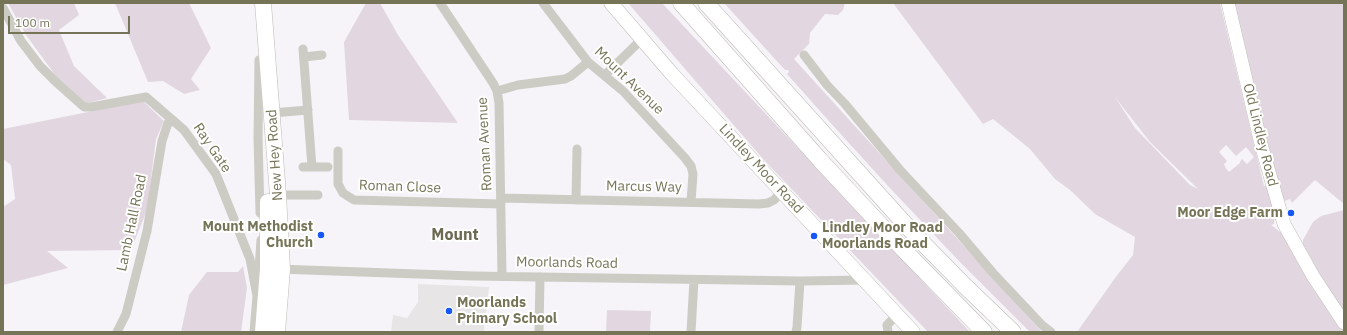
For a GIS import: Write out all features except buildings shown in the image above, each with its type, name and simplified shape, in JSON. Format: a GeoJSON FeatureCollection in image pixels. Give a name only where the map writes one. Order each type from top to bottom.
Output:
{"type":"FeatureCollection","features":[{"type":"Feature","properties":{"kind":"highway","name":"New Hey Road"},"geometry":{"type":"LineString","coordinates":[[254,3],[275,269],[277,332]]}},
{"type":"Feature","properties":{"kind":"highway","name":"New Hey Road"},"geometry":{"type":"LineString","coordinates":[[263,3],[278,195],[275,269],[263,332]]}},
{"type":"Feature","properties":{"kind":"highway"},"geometry":{"type":"LineString","coordinates":[[681,3],[831,171],[903,249],[984,332]]}},
{"type":"Feature","properties":{"kind":"highway"},"geometry":{"type":"LineString","coordinates":[[706,3],[915,235],[965,286],[1014,332]]}},
{"type":"Feature","properties":{"kind":"main road","name":"Lindley Moor Road"},"geometry":{"type":"LineString","coordinates":[[611,3],[672,74],[913,332]]}},
{"type":"Feature","properties":{"kind":"street","name":"Roman Avenue"},"geometry":{"type":"LineString","coordinates":[[440,3],[497,91],[499,104],[502,276]]}},
{"type":"Feature","properties":{"kind":"street","name":"Mount Avenue"},"geometry":{"type":"LineString","coordinates":[[543,3],[588,62],[623,91],[691,166],[693,174],[691,202]]}},
{"type":"Feature","properties":{"kind":"street","name":"Old Lindley Road"},"geometry":{"type":"LineString","coordinates":[[1228,3],[1261,144],[1284,224],[1313,276],[1344,323]]}},
{"type":"Feature","properties":{"kind":"street","name":"Ray Gate"},"geometry":{"type":"LineString","coordinates":[[3,8],[21,41],[40,66],[84,107],[91,108],[146,97],[184,130],[216,174],[250,259],[257,296],[254,332]]}},
{"type":"Feature","properties":{"kind":"street"},"geometry":{"type":"LineString","coordinates":[[605,75],[642,39]]}},
{"type":"Feature","properties":{"kind":"street"},"geometry":{"type":"LineString","coordinates":[[312,167],[303,53],[322,55]]}},
{"type":"Feature","properties":{"kind":"street"},"geometry":{"type":"LineString","coordinates":[[804,55],[827,85],[845,104],[900,170],[959,232],[993,273],[1042,325],[1051,332]]}},
{"type":"Feature","properties":{"kind":"street","name":"New Hey Road"},"geometry":{"type":"LineString","coordinates":[[257,296],[261,232],[258,132],[259,60]]}},
{"type":"Feature","properties":{"kind":"street"},"geometry":{"type":"LineString","coordinates":[[497,91],[518,85],[564,79],[571,76],[588,62]]}},
{"type":"Feature","properties":{"kind":"street"},"geometry":{"type":"LineString","coordinates":[[272,113],[308,110]]}},
{"type":"Feature","properties":{"kind":"street","name":"Lamb Hall Road"},"geometry":{"type":"LineString","coordinates":[[117,332],[126,314],[147,231],[162,141],[168,123],[174,121]]}},
{"type":"Feature","properties":{"kind":"street"},"geometry":{"type":"LineString","coordinates":[[576,200],[577,149]]}},
{"type":"Feature","properties":{"kind":"street","name":"Roman Close"},"geometry":{"type":"LineString","coordinates":[[338,151],[338,184],[343,194],[354,200],[501,201]]}},
{"type":"Feature","properties":{"kind":"street"},"geometry":{"type":"LineString","coordinates":[[303,167],[328,167]]}},
{"type":"Feature","properties":{"kind":"street","name":"Marcus Way"},"geometry":{"type":"LineString","coordinates":[[501,201],[576,200],[759,204],[768,203],[782,191]]}},
{"type":"Feature","properties":{"kind":"street"},"geometry":{"type":"LineString","coordinates":[[278,195],[318,195]]}},
{"type":"Feature","properties":{"kind":"street","name":"Moorlands Road"},"geometry":{"type":"LineString","coordinates":[[275,269],[694,280],[866,280]]}},
{"type":"Feature","properties":{"kind":"street"},"geometry":{"type":"LineString","coordinates":[[539,332],[540,277]]}},
{"type":"Feature","properties":{"kind":"street"},"geometry":{"type":"LineString","coordinates":[[691,332],[694,280]]}},
{"type":"Feature","properties":{"kind":"street"},"geometry":{"type":"LineString","coordinates":[[796,332],[800,281]]}},
{"type":"Feature","properties":{"kind":"street"},"geometry":{"type":"LineString","coordinates":[[888,332],[887,325],[897,315]]}},
{"type":"Feature","properties":{"kind":"shaded area"},"geometry":{"type":"Polygon","coordinates":[[[8,3],[74,3],[79,15],[59,30],[74,66],[107,98],[84,104],[61,83],[26,35],[8,3]]]}},
{"type":"Feature","properties":{"kind":"shaded area"},"geometry":{"type":"Polygon","coordinates":[[[115,3],[189,3],[211,48],[191,79],[200,90],[184,94],[163,81],[148,82],[115,3]]]}},
{"type":"Feature","properties":{"kind":"shaded area"},"geometry":{"type":"Polygon","coordinates":[[[366,3],[380,3],[398,35],[458,123],[349,120],[344,42],[366,3]]]}},
{"type":"Feature","properties":{"kind":"shaded area"},"geometry":{"type":"Polygon","coordinates":[[[628,3],[662,3],[970,332],[928,332],[763,159],[628,3]]]}},
{"type":"Feature","properties":{"kind":"shaded area"},"geometry":{"type":"Polygon","coordinates":[[[724,3],[845,3],[843,10],[838,15],[825,14],[810,33],[809,44],[794,59],[1042,332],[1030,332],[957,259],[837,130],[787,74],[789,72],[788,70],[785,70],[724,3]]]}},
{"type":"Feature","properties":{"kind":"shaded area"},"geometry":{"type":"Polygon","coordinates":[[[893,3],[1220,3],[1264,186],[1266,185],[1275,214],[1274,224],[1271,225],[1283,234],[1307,275],[1344,332],[1077,332],[1133,255],[1135,237],[1095,214],[1070,190],[1055,179],[1030,149],[993,119],[983,124],[893,3]],[[1115,97],[1135,128],[1190,185],[1198,189],[1150,142],[1115,97]],[[1226,145],[1219,152],[1227,161],[1224,164],[1229,172],[1240,163],[1242,159],[1247,164],[1254,157],[1246,147],[1236,156],[1226,145]]]}},
{"type":"Feature","properties":{"kind":"shaded area"},"geometry":{"type":"Polygon","coordinates":[[[1232,3],[1344,3],[1344,204],[1315,180],[1292,203],[1290,199],[1282,202],[1232,3]]]}},
{"type":"Feature","properties":{"kind":"shaded area"},"geometry":{"type":"Polygon","coordinates":[[[143,101],[164,121],[156,139],[147,210],[131,250],[47,251],[68,268],[3,285],[3,207],[15,199],[11,165],[3,159],[3,129],[143,101]]]}},
{"type":"Feature","properties":{"kind":"shaded area"},"geometry":{"type":"Polygon","coordinates":[[[1344,210],[1344,318],[1303,248],[1303,240],[1313,222],[1321,216],[1344,210]]]}},
{"type":"Feature","properties":{"kind":"shaded area"},"geometry":{"type":"Polygon","coordinates":[[[243,266],[247,288],[241,332],[181,332],[189,295],[207,272],[238,272],[243,266]]]}},
{"type":"Feature","properties":{"kind":"shaded area","name":"Moorlands Primary School"},"geometry":{"type":"Polygon","coordinates":[[[418,284],[489,287],[484,331],[500,332],[391,332],[393,315],[407,318],[418,302],[418,284]]]}},
{"type":"Feature","properties":{"kind":"shaded area"},"geometry":{"type":"Polygon","coordinates":[[[607,310],[651,311],[650,332],[606,332],[607,310]]]}},
{"type":"Feature","properties":{"kind":"place","name":"Moor Edge Farm"},"geometry":{"type":"Point","coordinates":[1291,213]}},
{"type":"Feature","properties":{"kind":"place","name":"Mount Methodist Church"},"geometry":{"type":"Point","coordinates":[321,235]}},
{"type":"Feature","properties":{"kind":"place","name":"Lindley Moor Road Moorlands Road"},"geometry":{"type":"Point","coordinates":[814,236]}},
{"type":"Feature","properties":{"kind":"place","name":"Moorlands Primary School"},"geometry":{"type":"Point","coordinates":[449,311]}},
{"type":"Feature","properties":{"kind":"district","name":"Mount"},"geometry":{"type":"Point","coordinates":[455,235]}}]}
